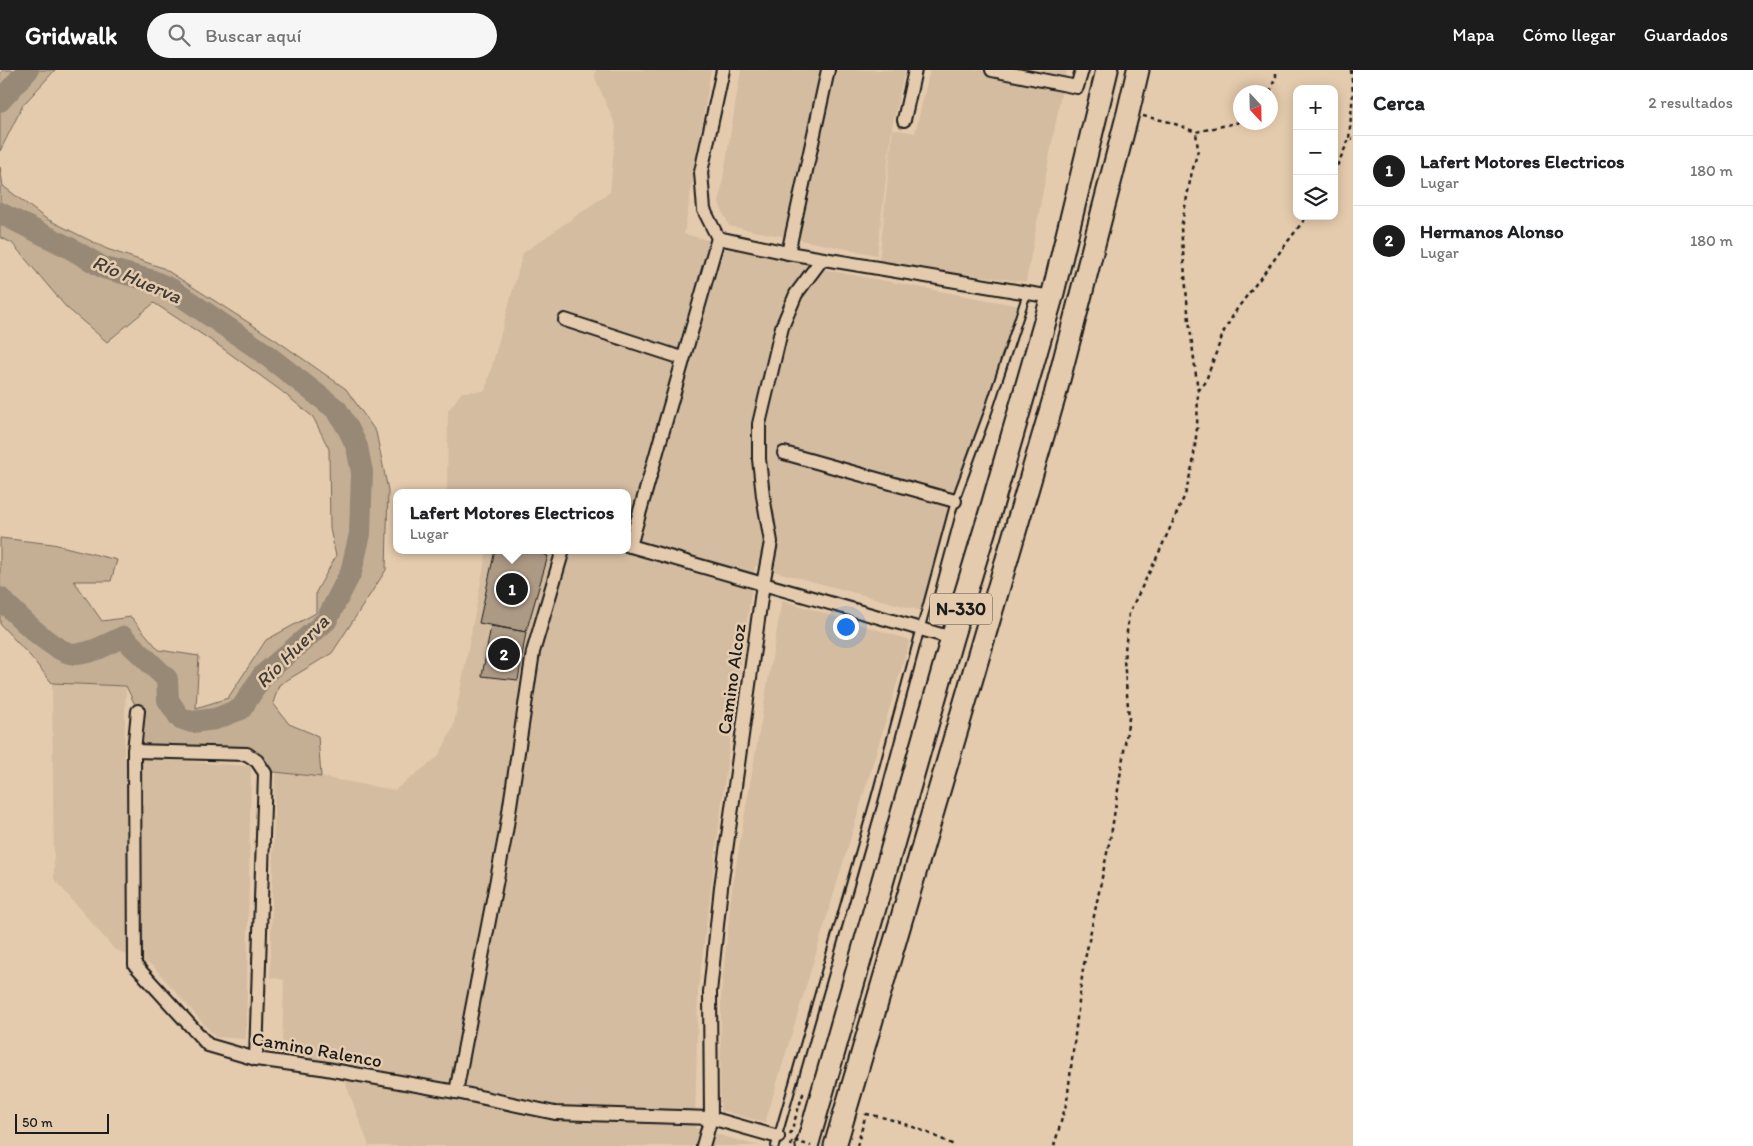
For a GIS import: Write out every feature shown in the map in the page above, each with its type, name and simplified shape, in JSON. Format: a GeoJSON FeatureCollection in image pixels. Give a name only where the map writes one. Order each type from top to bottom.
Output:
{"type":"FeatureCollection","features":[{"type":"Feature","properties":{"kind":"highway","name":"N-330"},"geometry":{"type":"LineString","coordinates":[[807,1146],[952,638],[1052,297],[1108,70]]}},
{"type":"Feature","properties":{"kind":"highway","name":"N-330"},"geometry":{"type":"LineString","coordinates":[[835,1146],[1055,395],[1138,70]]}},
{"type":"Feature","properties":{"kind":"street"},"geometry":{"type":"LineString","coordinates":[[631,538],[718,238],[704,210],[701,172],[723,70]]}},
{"type":"Feature","properties":{"kind":"street"},"geometry":{"type":"LineString","coordinates":[[788,253],[828,70]]}},
{"type":"Feature","properties":{"kind":"street"},"geometry":{"type":"LineString","coordinates":[[904,120],[915,70]]}},
{"type":"Feature","properties":{"kind":"street"},"geometry":{"type":"LineString","coordinates":[[992,70],[1077,87],[1082,70]]}},
{"type":"Feature","properties":{"kind":"street"},"geometry":{"type":"LineString","coordinates":[[718,238],[788,253],[1052,297]]}},
{"type":"Feature","properties":{"kind":"street","name":"Camino Alcoz"},"geometry":{"type":"LineString","coordinates":[[703,1146],[711,1118],[710,992],[723,877],[763,584],[771,542],[759,459],[759,424],[782,327],[796,294],[822,259]]}},
{"type":"Feature","properties":{"kind":"street"},"geometry":{"type":"LineString","coordinates":[[565,320],[682,358]]}},
{"type":"Feature","properties":{"kind":"street"},"geometry":{"type":"LineString","coordinates":[[784,453],[955,501]]}},
{"type":"Feature","properties":{"kind":"street"},"geometry":{"type":"LineString","coordinates":[[631,546],[952,638]]}},
{"type":"Feature","properties":{"kind":"street"},"geometry":{"type":"LineString","coordinates":[[456,1092],[506,832],[532,652],[562,554]]}},
{"type":"Feature","properties":{"kind":"street","name":"Camino Ralenco"},"geometry":{"type":"LineString","coordinates":[[138,711],[134,751],[135,965],[208,1045],[256,1059],[321,1068],[456,1092],[555,1113],[711,1118],[780,1143]]}},
{"type":"Feature","properties":{"kind":"street"},"geometry":{"type":"LineString","coordinates":[[134,751],[247,754],[257,762],[265,773],[256,1059]]}},
{"type":"Feature","properties":{"kind":"lane"},"geometry":{"type":"LineString","coordinates":[[780,1143],[922,630],[955,501],[988,412],[1027,293]]}},
{"type":"Feature","properties":{"kind":"path"},"geometry":{"type":"LineString","coordinates":[[1273,85],[1276,70]]}},
{"type":"Feature","properties":{"kind":"path"},"geometry":{"type":"LineString","coordinates":[[1338,165],[1351,139],[1352,70]]}},
{"type":"Feature","properties":{"kind":"path"},"geometry":{"type":"LineString","coordinates":[[1128,113],[1170,122],[1196,132],[1233,124]]}},
{"type":"Feature","properties":{"kind":"path"},"geometry":{"type":"LineString","coordinates":[[1054,1146],[1066,1101],[1083,969],[1112,829],[1128,718],[1124,660],[1129,613],[1156,560],[1185,495],[1193,463],[1197,428],[1198,392],[1188,312],[1181,228],[1198,150],[1196,132]]}},
{"type":"Feature","properties":{"kind":"path"},"geometry":{"type":"LineString","coordinates":[[1198,392],[1205,383],[1224,331],[1237,309],[1304,220]]}},
{"type":"Feature","properties":{"kind":"path"},"geometry":{"type":"LineString","coordinates":[[780,1143],[803,1094]]}},
{"type":"Feature","properties":{"kind":"path"},"geometry":{"type":"LineString","coordinates":[[854,1138],[862,1113],[883,1117],[922,1130],[956,1146]]}},
{"type":"Feature","properties":{"kind":"path"},"geometry":{"type":"LineString","coordinates":[[857,1146],[866,1114]]}},
{"type":"Feature","properties":{"kind":"path"},"geometry":{"type":"LineString","coordinates":[[792,1146],[793,1140],[812,1146]]}},
{"type":"Feature","properties":{"kind":"shaded area"},"geometry":{"type":"Polygon","coordinates":[[[3,70],[55,70],[23,105],[0,151],[0,74],[3,70]]]}},
{"type":"Feature","properties":{"kind":"shaded area"},"geometry":{"type":"Polygon","coordinates":[[[596,70],[711,70],[684,234],[832,271],[1025,307],[922,611],[755,566],[731,732],[698,991],[695,1128],[758,1146],[369,1146],[345,1082],[282,1048],[284,980],[270,977],[275,772],[321,777],[395,790],[438,757],[453,728],[486,554],[631,554],[631,489],[447,489],[448,411],[462,392],[485,391],[523,253],[610,192],[616,126],[595,78],[596,70]]]}},
{"type":"Feature","properties":{"kind":"shaded area"},"geometry":{"type":"Polygon","coordinates":[[[741,70],[905,70],[892,128],[877,255],[729,226],[719,203],[741,70]]]}},
{"type":"Feature","properties":{"kind":"shaded area"},"geometry":{"type":"Polygon","coordinates":[[[930,70],[1067,70],[1026,282],[879,262],[893,129],[915,133],[930,70]]]}},
{"type":"Feature","properties":{"kind":"shaded area"},"geometry":{"type":"Polygon","coordinates":[[[0,167],[3,186],[45,218],[107,249],[163,268],[276,340],[346,389],[376,432],[388,490],[386,570],[332,653],[279,685],[273,703],[289,724],[318,736],[321,777],[275,772],[265,773],[247,754],[134,751],[138,711],[126,686],[52,683],[0,624],[0,538],[53,544],[117,560],[111,581],[74,581],[102,621],[131,617],[159,650],[199,656],[196,708],[228,698],[266,640],[316,613],[316,592],[336,556],[330,529],[329,449],[313,417],[280,390],[218,345],[154,303],[107,342],[66,307],[12,243],[0,237],[0,167]]]}},
{"type":"Feature","properties":{"kind":"shaded area"},"geometry":{"type":"Polygon","coordinates":[[[782,600],[910,640],[765,1123],[720,1110],[721,994],[732,888],[782,600]]]}},
{"type":"Feature","properties":{"kind":"shaded area"},"geometry":{"type":"Polygon","coordinates":[[[52,683],[126,686],[124,757],[251,766],[246,1039],[215,1037],[153,966],[114,949],[54,879],[52,683]]]}},
{"type":"Feature","properties":{"kind":"building"},"geometry":{"type":"Polygon","coordinates":[[[494,554],[542,554],[548,556],[526,632],[479,623],[494,554]]]}},
{"type":"Feature","properties":{"kind":"building"},"geometry":{"type":"Polygon","coordinates":[[[491,626],[526,632],[518,680],[482,676],[491,626]]]}},
{"type":"Feature","properties":{"kind":"waterway","name":"Río Huerva"},"geometry":{"type":"LineString","coordinates":[[0,101],[28,70]]}},
{"type":"Feature","properties":{"kind":"waterway","name":"Río Huerva"},"geometry":{"type":"LineString","coordinates":[[0,213],[68,247],[104,268],[153,281],[171,289],[260,350],[337,410],[357,447],[362,472],[360,534],[351,572],[326,621],[263,675],[241,709],[215,719],[192,722],[180,718],[168,700],[167,679],[123,637],[88,652],[76,654],[67,652],[47,641],[0,598]]}},
{"type":"Feature","properties":{"kind":"place","name":"Lafert Motores Electricos"},"geometry":{"type":"Point","coordinates":[512,589]}},
{"type":"Feature","properties":{"kind":"place","name":"Hermanos Alonso"},"geometry":{"type":"Point","coordinates":[504,654]}}]}
